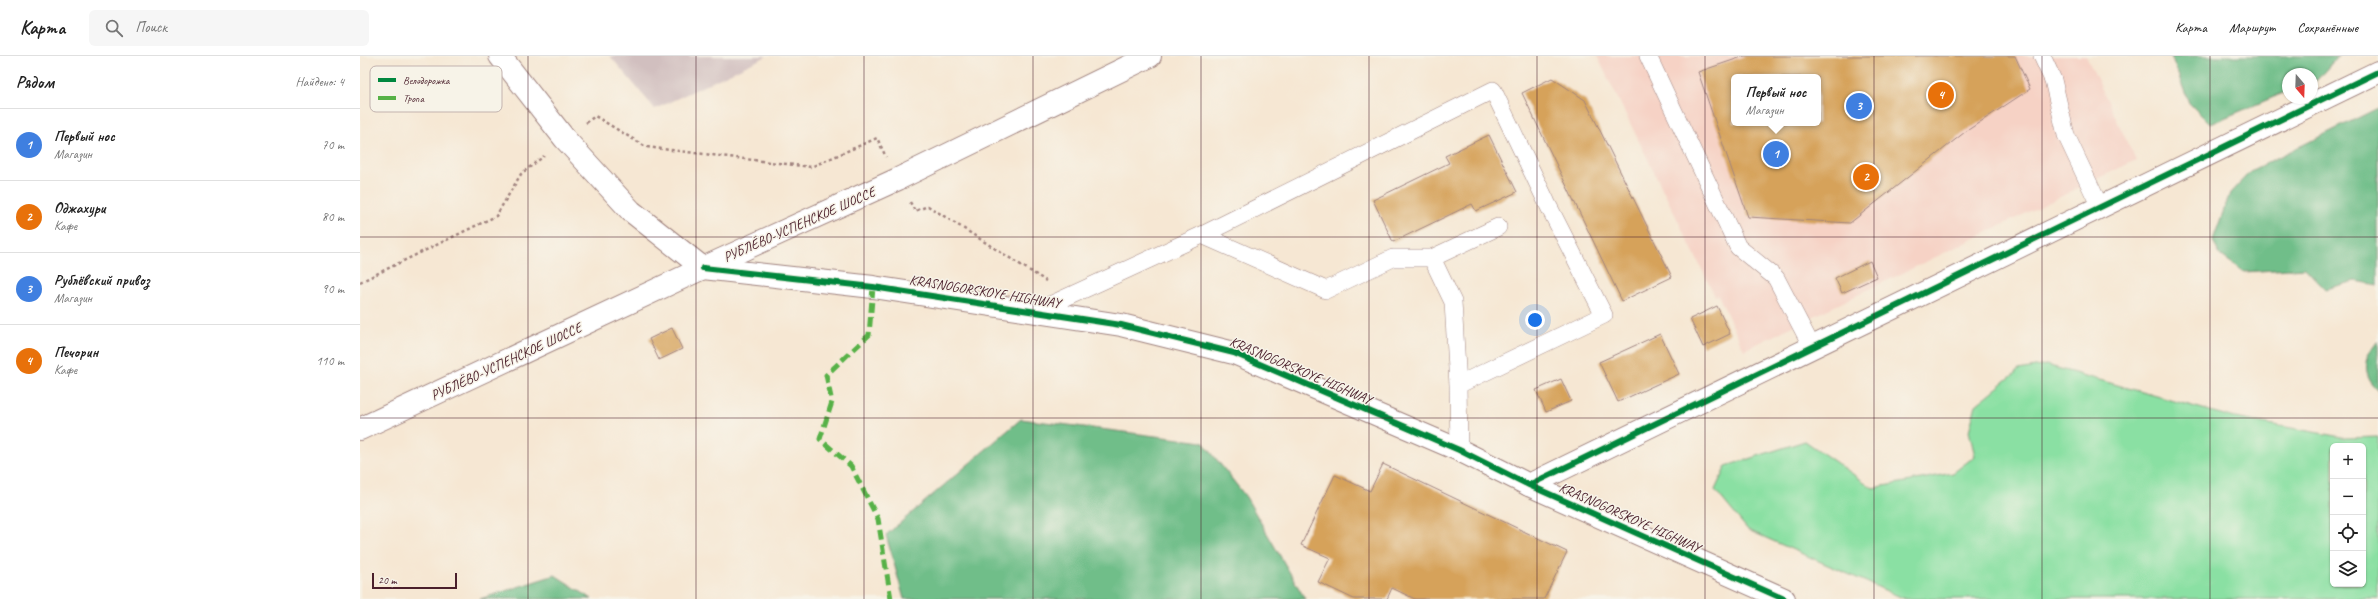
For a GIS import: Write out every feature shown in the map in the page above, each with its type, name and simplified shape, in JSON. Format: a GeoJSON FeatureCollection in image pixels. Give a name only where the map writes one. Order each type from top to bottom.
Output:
{"type":"FeatureCollection","features":[{"type":"Feature","properties":{"kind":"street"},"geometry":{"type":"LineString","coordinates":[[500,56],[565,139],[631,211],[703,268]]}},
{"type":"Feature","properties":{"kind":"street","name":"РУБЛЁВО-УСПЕНСКОЕ ШОССЕ"},"geometry":{"type":"LineString","coordinates":[[360,429],[703,268],[898,179],[1150,56]]}},
{"type":"Feature","properties":{"kind":"street"},"geometry":{"type":"LineString","coordinates":[[1529,485],[2378,72]]}},
{"type":"Feature","properties":{"kind":"street","name":"KRASNOGORSKOYE HIGHWAY"},"geometry":{"type":"LineString","coordinates":[[703,268],[821,280],[1121,324],[1234,353],[1459,450],[1529,485],[1784,599]]}},
{"type":"Feature","properties":{"kind":"lane"},"geometry":{"type":"LineString","coordinates":[[1648,56],[1738,247],[1776,278],[1812,347]]}},
{"type":"Feature","properties":{"kind":"lane"},"geometry":{"type":"LineString","coordinates":[[2042,56],[2053,80],[2066,135],[2100,207]]}},
{"type":"Feature","properties":{"kind":"lane"},"geometry":{"type":"LineString","coordinates":[[1037,311],[1202,235],[1493,90],[1547,203],[1604,315],[1458,385]]}},
{"type":"Feature","properties":{"kind":"lane"},"geometry":{"type":"LineString","coordinates":[[1202,235],[1326,290],[1393,258],[1432,258],[1498,227]]}},
{"type":"Feature","properties":{"kind":"lane"},"geometry":{"type":"LineString","coordinates":[[1432,258],[1453,302],[1458,385],[1459,450]]}},
{"type":"Feature","properties":{"kind":"path"},"geometry":{"type":"LineString","coordinates":[[581,127],[595,116],[646,147],[811,167],[877,138],[887,158]]}},
{"type":"Feature","properties":{"kind":"path"},"geometry":{"type":"LineString","coordinates":[[360,282],[496,216],[521,174],[548,153]]}},
{"type":"Feature","properties":{"kind":"path"},"geometry":{"type":"LineString","coordinates":[[915,211],[928,206],[1048,282]]}},
{"type":"Feature","properties":{"kind":"shaded area"},"geometry":{"type":"Polygon","coordinates":[[[610,56],[767,56],[655,109],[610,56]]]}},
{"type":"Feature","properties":{"kind":"shaded area"},"geometry":{"type":"Polygon","coordinates":[[[1597,56],[2086,56],[2136,160],[1744,350],[1718,295],[1715,296],[1597,56]]]}},
{"type":"Feature","properties":{"kind":"green space"},"geometry":{"type":"Polygon","coordinates":[[[2171,56],[2338,56],[2318,79],[2318,68],[2282,68],[2282,94],[2210,124],[2189,103],[2171,56]]]}},
{"type":"Feature","properties":{"kind":"green space"},"geometry":{"type":"Polygon","coordinates":[[[2378,108],[2378,285],[2356,281],[2325,289],[2305,268],[2244,272],[2219,254],[2213,240],[2230,193],[2252,170],[2378,108]]]}},
{"type":"Feature","properties":{"kind":"green space"},"geometry":{"type":"Polygon","coordinates":[[[2378,340],[2378,390],[2368,378],[2366,365],[2369,353],[2378,340]]]}},
{"type":"Feature","properties":{"kind":"green space"},"geometry":{"type":"Polygon","coordinates":[[[2046,365],[2235,418],[2347,438],[2378,437],[2378,599],[1905,599],[1748,530],[1715,490],[1726,466],[1805,441],[1873,488],[1953,473],[1975,456],[1969,431],[1976,405],[2019,370],[2046,365]]]}},
{"type":"Feature","properties":{"kind":"green space"},"geometry":{"type":"Polygon","coordinates":[[[1021,419],[1203,442],[1246,497],[1305,599],[904,599],[886,535],[1021,419]]]}},
{"type":"Feature","properties":{"kind":"green space"},"geometry":{"type":"Polygon","coordinates":[[[555,575],[592,599],[480,599],[555,575]]]}},
{"type":"Feature","properties":{"kind":"building"},"geometry":{"type":"Polygon","coordinates":[[[1745,56],[2015,56],[2030,89],[1965,132],[1850,223],[1748,217],[1698,72],[1745,56]]]}},
{"type":"Feature","properties":{"kind":"building"},"geometry":{"type":"Polygon","coordinates":[[[1552,78],[1585,100],[1672,277],[1622,301],[1522,93],[1552,78]]]}},
{"type":"Feature","properties":{"kind":"building"},"geometry":{"type":"Polygon","coordinates":[[[1489,135],[1517,192],[1476,211],[1472,204],[1393,242],[1373,200],[1449,163],[1445,156],[1489,135]]]}},
{"type":"Feature","properties":{"kind":"building"},"geometry":{"type":"Polygon","coordinates":[[[1870,261],[1877,277],[1842,293],[1835,278],[1870,261]]]}},
{"type":"Feature","properties":{"kind":"building"},"geometry":{"type":"Polygon","coordinates":[[[1717,306],[1730,334],[1703,347],[1690,319],[1717,306]]]}},
{"type":"Feature","properties":{"kind":"building"},"geometry":{"type":"Polygon","coordinates":[[[672,328],[682,349],[659,360],[649,339],[672,328]]]}},
{"type":"Feature","properties":{"kind":"building"},"geometry":{"type":"Polygon","coordinates":[[[1660,334],[1679,374],[1618,402],[1599,362],[1660,334]]]}},
{"type":"Feature","properties":{"kind":"building"},"geometry":{"type":"Polygon","coordinates":[[[1561,379],[1571,401],[1546,412],[1536,390],[1561,379]]]}},
{"type":"Feature","properties":{"kind":"building"},"geometry":{"type":"Polygon","coordinates":[[[1383,464],[1567,552],[1544,599],[1415,599],[1392,588],[1387,599],[1354,599],[1318,582],[1330,558],[1301,545],[1335,475],[1370,491],[1383,464]]]}},
{"type":"Feature","properties":{"kind":"marked path"},"geometry":{"type":"LineString","coordinates":[[873,287],[869,335],[826,375],[832,402],[820,439],[851,466],[878,519],[891,599]]}},
{"type":"Feature","properties":{"kind":"cycle path"},"geometry":{"type":"LineString","coordinates":[[1529,485],[2378,72]]}},
{"type":"Feature","properties":{"kind":"cycle path"},"geometry":{"type":"LineString","coordinates":[[703,268],[873,287],[1121,325],[1234,353],[1459,450],[1529,485],[1784,599]]}},
{"type":"Feature","properties":{"kind":"place","name":"Печорин"},"geometry":{"type":"Point","coordinates":[1941,95]}},
{"type":"Feature","properties":{"kind":"place","name":"Рублёвский привоз"},"geometry":{"type":"Point","coordinates":[1859,106]}},
{"type":"Feature","properties":{"kind":"place","name":"Первый нос"},"geometry":{"type":"Point","coordinates":[1776,154]}},
{"type":"Feature","properties":{"kind":"place","name":"Оджахури"},"geometry":{"type":"Point","coordinates":[1866,177]}}]}
